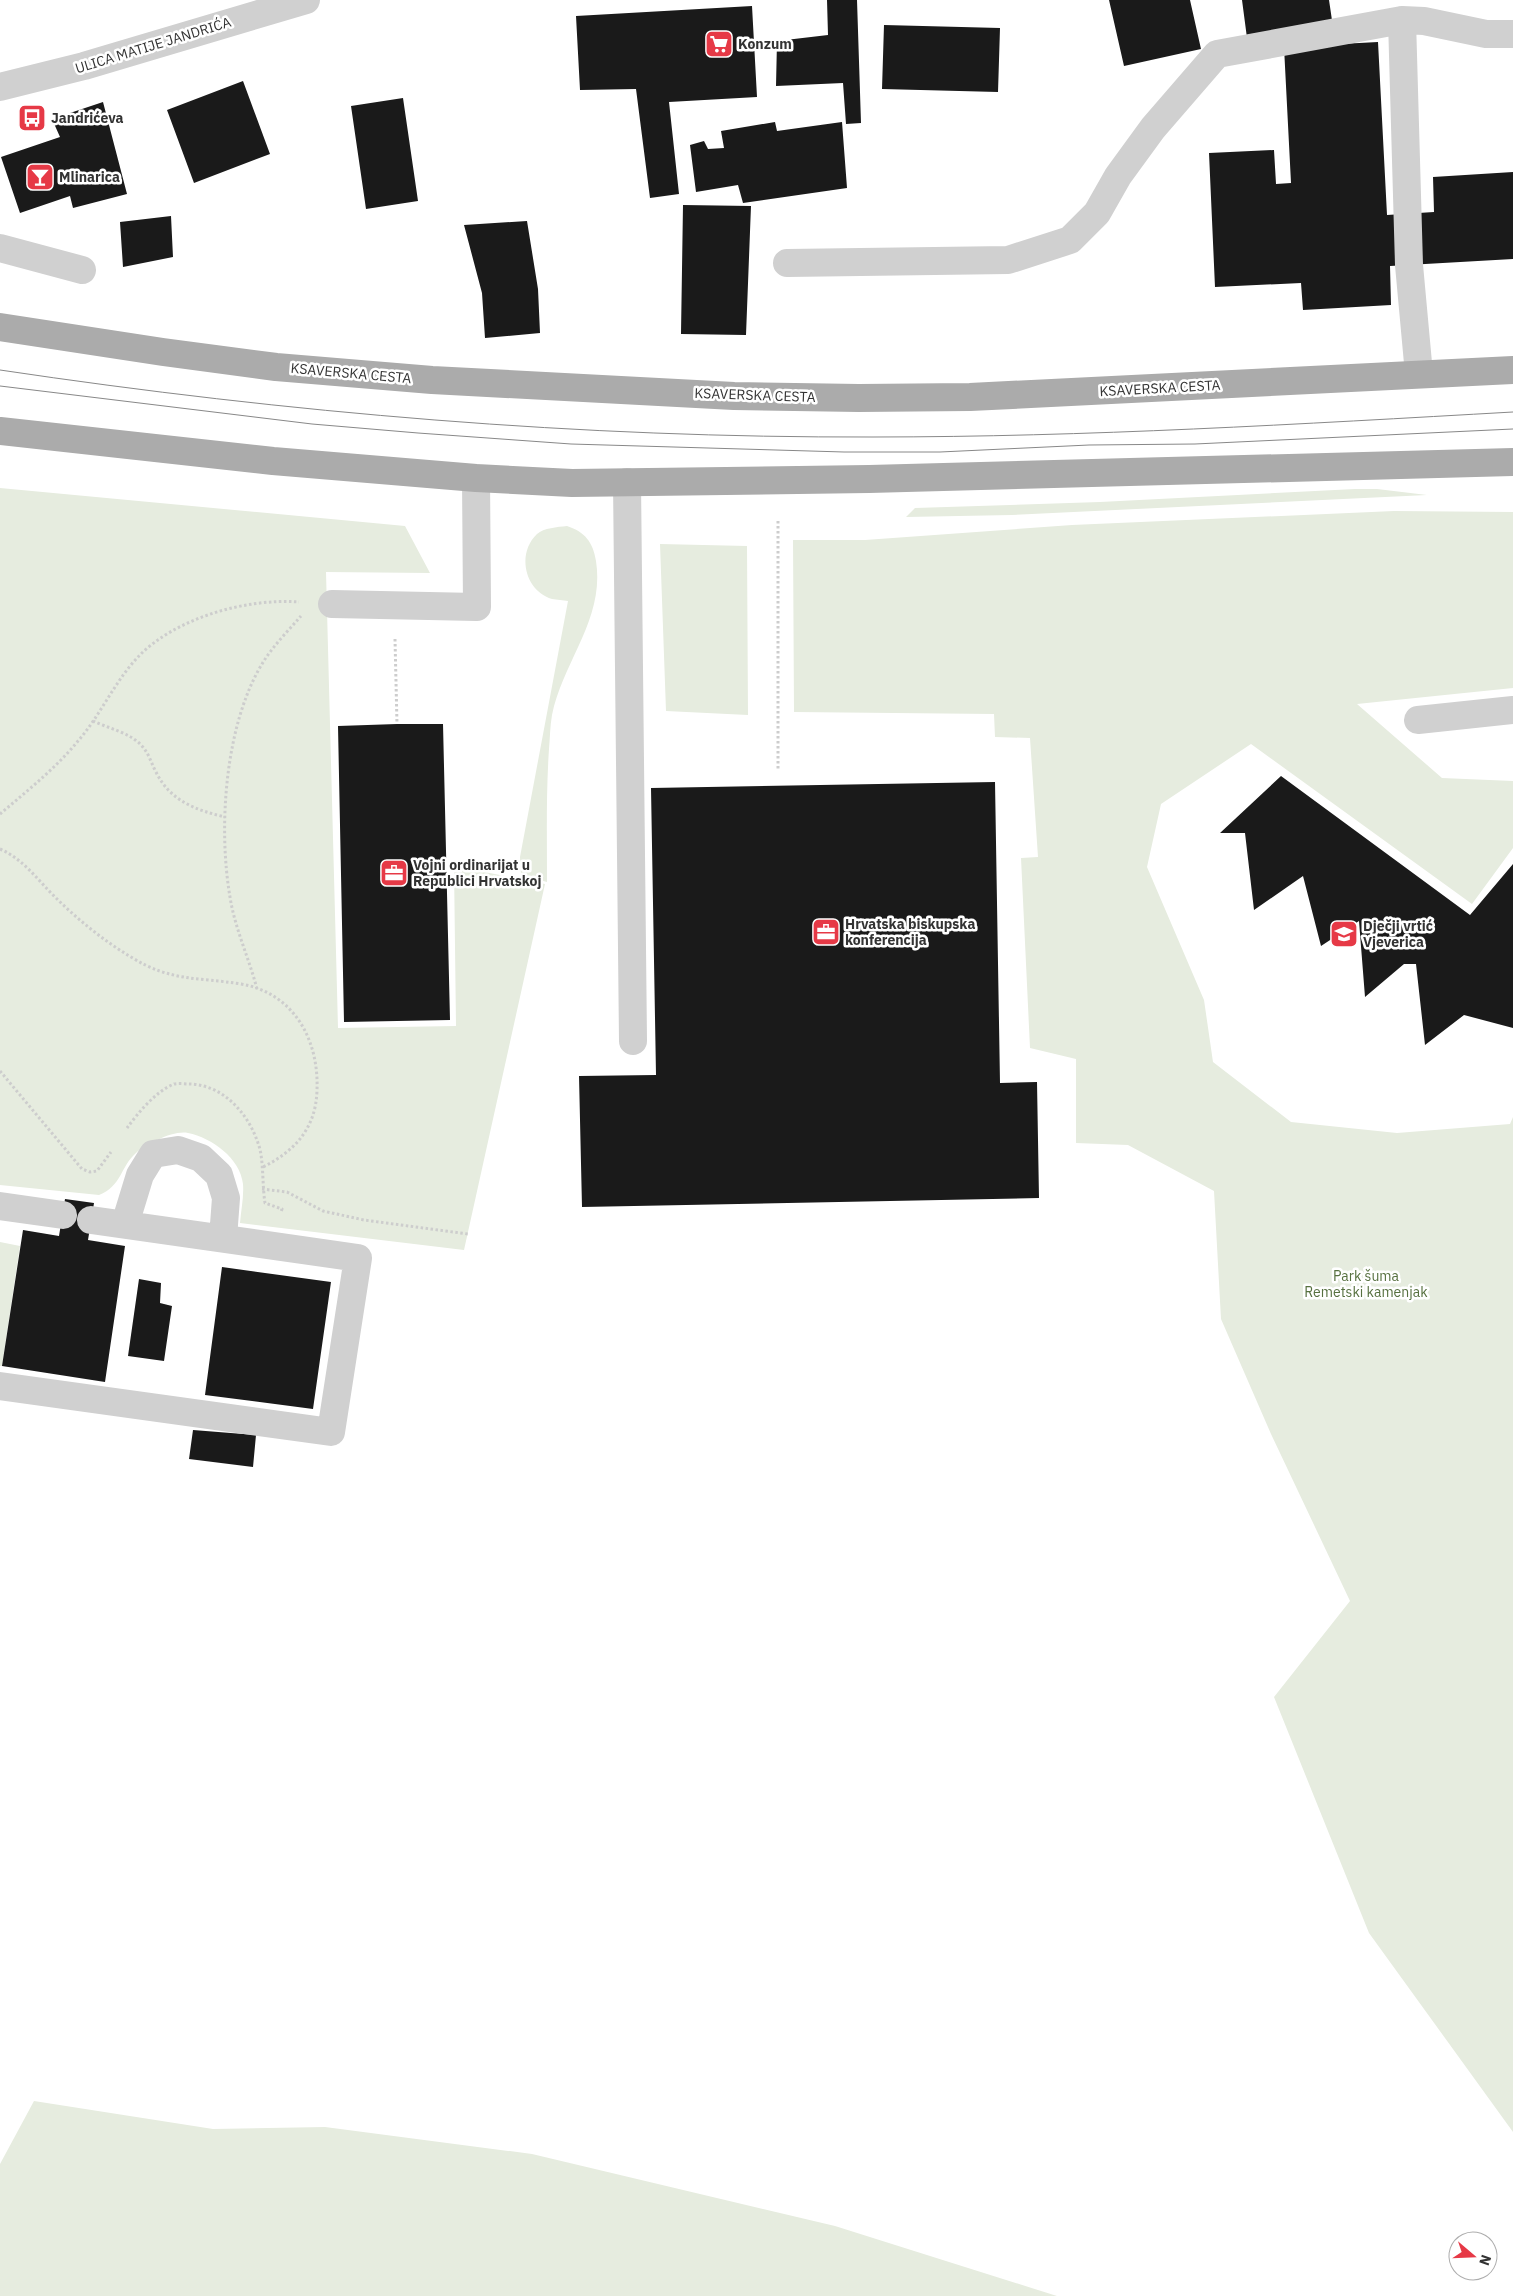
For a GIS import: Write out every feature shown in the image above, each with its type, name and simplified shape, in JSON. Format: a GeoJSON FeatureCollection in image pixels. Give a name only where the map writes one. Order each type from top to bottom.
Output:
{"type":"FeatureCollection","features":[{"type":"Feature","properties":{"kind":"main road","name":"KSAVERSKA CESTA"},"geometry":{"type":"LineString","coordinates":[[0,327],[276,367],[432,380],[734,396],[970,397],[1513,370]]}},
{"type":"Feature","properties":{"kind":"main road"},"geometry":{"type":"LineString","coordinates":[[0,431],[273,461],[476,478],[572,483],[1513,462]]}},
{"type":"Feature","properties":{"kind":"street","name":"ULICA MATIJE JANDRIĆA"},"geometry":{"type":"LineString","coordinates":[[0,87],[84,66],[299,1]]}},
{"type":"Feature","properties":{"kind":"street"},"geometry":{"type":"LineString","coordinates":[[1402,20],[1409,265],[1419,374]]}},
{"type":"Feature","properties":{"kind":"street"},"geometry":{"type":"LineString","coordinates":[[787,263],[1008,260],[1070,240],[1097,213],[1118,176],[1153,128],[1217,54],[1402,20],[1424,21],[1486,34],[1513,34]]}},
{"type":"Feature","properties":{"kind":"street"},"geometry":{"type":"LineString","coordinates":[[0,248],[82,270]]}},
{"type":"Feature","properties":{"kind":"street"},"geometry":{"type":"LineString","coordinates":[[322,603],[477,607],[476,478]]}},
{"type":"Feature","properties":{"kind":"street"},"geometry":{"type":"LineString","coordinates":[[626,482],[633,1041]]}},
{"type":"Feature","properties":{"kind":"street"},"geometry":{"type":"LineString","coordinates":[[1418,720],[1513,710]]}},
{"type":"Feature","properties":{"kind":"street"},"geometry":{"type":"LineString","coordinates":[[125,1224],[140,1174],[153,1154],[178,1150],[201,1158],[219,1175],[226,1198],[223,1238]]}},
{"type":"Feature","properties":{"kind":"street"},"geometry":{"type":"LineString","coordinates":[[0,1206],[63,1215]]}},
{"type":"Feature","properties":{"kind":"street"},"geometry":{"type":"LineString","coordinates":[[0,1386],[331,1432],[358,1258],[91,1220]]}},
{"type":"Feature","properties":{"kind":"path"},"geometry":{"type":"LineString","coordinates":[[778,520],[778,769]]}},
{"type":"Feature","properties":{"kind":"path"},"geometry":{"type":"LineString","coordinates":[[0,814],[30,789],[78,742],[137,658],[159,640],[190,623],[234,606],[281,600],[322,603]]}},
{"type":"Feature","properties":{"kind":"path"},"geometry":{"type":"LineString","coordinates":[[257,989],[230,898],[225,796],[235,738],[252,683],[263,662],[322,603]]}},
{"type":"Feature","properties":{"kind":"path"},"geometry":{"type":"LineString","coordinates":[[395,606],[397,724]]}},
{"type":"Feature","properties":{"kind":"path"},"geometry":{"type":"LineString","coordinates":[[92,722],[140,743],[146,751],[156,774],[168,790],[180,800],[192,808],[225,817]]}},
{"type":"Feature","properties":{"kind":"path"},"geometry":{"type":"LineString","coordinates":[[0,850],[24,864],[63,904],[113,946],[136,960],[160,972],[192,980],[242,984],[257,989],[281,1001],[301,1021],[312,1047],[318,1074],[317,1102],[310,1124],[299,1142],[281,1158],[261,1168]]}},
{"type":"Feature","properties":{"kind":"path"},"geometry":{"type":"LineString","coordinates":[[262,1189],[287,1192],[323,1211],[364,1220],[468,1234]]}},
{"type":"Feature","properties":{"kind":"green space"},"geometry":{"type":"Polygon","coordinates":[[[0,488],[405,526],[430,573],[326,572],[338,1028],[456,1026],[454,866],[545,884],[464,1250],[240,1223],[243,1184],[237,1166],[215,1144],[188,1133],[168,1136],[141,1149],[131,1158],[112,1187],[99,1195],[0,1185],[0,488]]]}},
{"type":"Feature","properties":{"kind":"green space"},"geometry":{"type":"Polygon","coordinates":[[[1377,489],[1427,495],[1012,515],[906,517],[915,508],[1100,502],[1377,489]]]}},
{"type":"Feature","properties":{"kind":"green space","name":"Park šuma Remetski kamenjak"},"geometry":{"type":"Polygon","coordinates":[[[1394,511],[1513,512],[1513,688],[1357,704],[1442,778],[1513,781],[1513,848],[1472,904],[1251,744],[1161,804],[1147,867],[1204,1000],[1213,1062],[1291,1122],[1397,1133],[1510,1124],[1513,1117],[1513,2132],[1369,1933],[1274,1697],[1350,1601],[1271,1434],[1221,1319],[1214,1191],[1128,1145],[1076,1143],[1076,1059],[1030,1048],[1021,858],[1038,857],[1030,738],[995,737],[994,714],[794,712],[793,540],[865,540],[1072,525],[1394,511]]]}},
{"type":"Feature","properties":{"kind":"green space"},"geometry":{"type":"Polygon","coordinates":[[[567,526],[579,531],[593,548],[597,582],[589,621],[557,695],[552,715],[547,782],[547,882],[521,875],[520,857],[568,601],[552,599],[543,595],[535,588],[526,571],[525,561],[531,542],[537,534],[547,529],[567,526]]]}},
{"type":"Feature","properties":{"kind":"green space"},"geometry":{"type":"Polygon","coordinates":[[[660,544],[747,546],[748,715],[666,711],[660,544]]]}},
{"type":"Feature","properties":{"kind":"green space"},"geometry":{"type":"Polygon","coordinates":[[[0,1242],[20,1246],[2,1366],[0,1366],[0,1242]]]}},
{"type":"Feature","properties":{"kind":"green space"},"geometry":{"type":"Polygon","coordinates":[[[34,2101],[213,2129],[325,2127],[532,2154],[835,2226],[1057,2296],[0,2296],[0,2164],[34,2101]]]}},
{"type":"Feature","properties":{"kind":"building"},"geometry":{"type":"Polygon","coordinates":[[[827,0],[857,0],[861,123],[846,124],[843,83],[776,86],[777,41],[828,35],[827,0]]]}},
{"type":"Feature","properties":{"kind":"building"},"geometry":{"type":"Polygon","coordinates":[[[1109,0],[1190,0],[1201,49],[1124,66],[1109,0]]]}},
{"type":"Feature","properties":{"kind":"building"},"geometry":{"type":"Polygon","coordinates":[[[1242,0],[1329,0],[1333,27],[1247,38],[1242,0]]]}},
{"type":"Feature","properties":{"kind":"building"},"geometry":{"type":"Polygon","coordinates":[[[752,6],[757,97],[669,102],[679,194],[650,198],[636,89],[580,90],[576,16],[752,6]]]}},
{"type":"Feature","properties":{"kind":"building"},"geometry":{"type":"Polygon","coordinates":[[[884,25],[1000,28],[998,92],[882,89],[884,25]]]}},
{"type":"Feature","properties":{"kind":"building"},"geometry":{"type":"Polygon","coordinates":[[[1378,42],[1387,215],[1434,212],[1433,177],[1513,172],[1513,259],[1390,266],[1391,305],[1303,310],[1301,283],[1215,287],[1209,153],[1274,150],[1276,184],[1291,183],[1284,47],[1378,42]]]}},
{"type":"Feature","properties":{"kind":"building"},"geometry":{"type":"Polygon","coordinates":[[[243,81],[270,154],[194,183],[167,110],[243,81]]]}},
{"type":"Feature","properties":{"kind":"building"},"geometry":{"type":"Polygon","coordinates":[[[403,98],[418,201],[366,209],[351,106],[403,98]]]}},
{"type":"Feature","properties":{"kind":"building"},"geometry":{"type":"Polygon","coordinates":[[[103,102],[127,194],[73,208],[70,196],[20,213],[1,157],[60,137],[52,119],[103,102]]]}},
{"type":"Feature","properties":{"kind":"building"},"geometry":{"type":"Polygon","coordinates":[[[775,122],[777,131],[842,122],[847,188],[743,203],[738,185],[696,192],[690,145],[704,141],[708,149],[724,148],[721,131],[775,122]]]}},
{"type":"Feature","properties":{"kind":"building"},"geometry":{"type":"Polygon","coordinates":[[[683,205],[751,206],[746,335],[681,334],[683,205]]]}},
{"type":"Feature","properties":{"kind":"building"},"geometry":{"type":"Polygon","coordinates":[[[171,216],[173,257],[123,267],[120,222],[171,216]]]}},
{"type":"Feature","properties":{"kind":"building"},"geometry":{"type":"Polygon","coordinates":[[[527,221],[538,289],[540,333],[485,338],[482,293],[464,225],[527,221]]]}},
{"type":"Feature","properties":{"kind":"building","name":"Vojni ordinarijat u Republici Hrvatskoj"},"geometry":{"type":"Polygon","coordinates":[[[443,724],[450,1020],[344,1022],[338,726],[443,724]]]}},
{"type":"Feature","properties":{"kind":"building"},"geometry":{"type":"Polygon","coordinates":[[[1281,776],[1470,915],[1513,864],[1513,1028],[1464,1015],[1425,1045],[1416,964],[1404,964],[1365,997],[1359,921],[1321,946],[1303,876],[1254,910],[1245,833],[1220,833],[1281,776]]]}},
{"type":"Feature","properties":{"kind":"building","name":"Hrvatska biskupska konferencija"},"geometry":{"type":"Polygon","coordinates":[[[995,782],[1000,1083],[1037,1082],[1039,1198],[582,1207],[579,1076],[656,1075],[651,788],[995,782]]]}},
{"type":"Feature","properties":{"kind":"building"},"geometry":{"type":"Polygon","coordinates":[[[65,1199],[94,1203],[88,1240],[125,1246],[105,1382],[2,1366],[23,1230],[59,1236],[65,1199]]]}},
{"type":"Feature","properties":{"kind":"building"},"geometry":{"type":"Polygon","coordinates":[[[222,1267],[331,1282],[313,1409],[205,1395],[222,1267]]]}},
{"type":"Feature","properties":{"kind":"building"},"geometry":{"type":"Polygon","coordinates":[[[139,1279],[161,1283],[160,1303],[172,1306],[164,1361],[128,1356],[139,1279]]]}},
{"type":"Feature","properties":{"kind":"building"},"geometry":{"type":"Polygon","coordinates":[[[193,1430],[256,1435],[253,1467],[189,1459],[193,1430]]]}},
{"type":"Feature","properties":{"kind":"tram line"},"geometry":{"type":"LineString","coordinates":[[0,370],[217,399],[326,410],[544,428],[654,433],[873,437],[1033,435],[1513,412]]}},
{"type":"Feature","properties":{"kind":"tram line"},"geometry":{"type":"LineString","coordinates":[[0,386],[312,424],[418,433],[571,444],[844,452],[940,452],[1089,445],[1195,444],[1513,429]]}},
{"type":"Feature","properties":{"kind":"place","name":"Konzum"},"geometry":{"type":"Point","coordinates":[719,44]}},
{"type":"Feature","properties":{"kind":"place","name":"Jandrićeva"},"geometry":{"type":"Point","coordinates":[32,118]}},
{"type":"Feature","properties":{"kind":"place","name":"Mlinarica"},"geometry":{"type":"Point","coordinates":[40,177]}},
{"type":"Feature","properties":{"kind":"place","name":"Vojni ordinarijat u Republici Hrvatskoj"},"geometry":{"type":"Point","coordinates":[394,873]}},
{"type":"Feature","properties":{"kind":"place","name":"Hrvatska biskupska konferencija"},"geometry":{"type":"Point","coordinates":[826,932]}},
{"type":"Feature","properties":{"kind":"place","name":"Dječji vrtić Vjeverica"},"geometry":{"type":"Point","coordinates":[1344,934]}}]}
